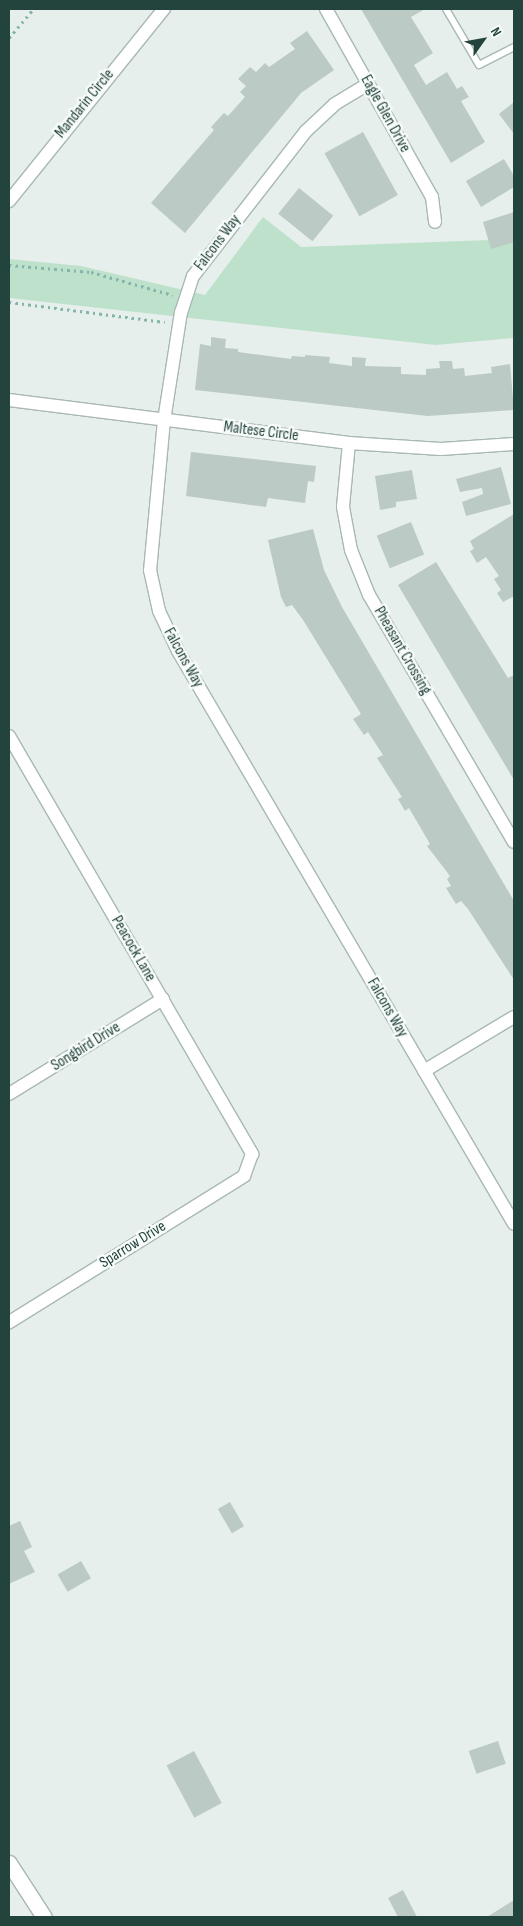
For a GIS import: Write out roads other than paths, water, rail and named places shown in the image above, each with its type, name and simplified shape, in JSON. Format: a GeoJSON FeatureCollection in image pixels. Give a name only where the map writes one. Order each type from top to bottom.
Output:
{"type":"FeatureCollection","features":[{"type":"Feature","properties":{"kind":"main road"},"geometry":{"type":"LineString","coordinates":[[9,1863],[44,1917]]}},
{"type":"Feature","properties":{"kind":"street","name":"Mandarin Circle"},"geometry":{"type":"LineString","coordinates":[[9,201],[164,9]]}},
{"type":"Feature","properties":{"kind":"street","name":"Eagle Glen Drive"},"geometry":{"type":"LineString","coordinates":[[326,9],[432,197],[435,222]]}},
{"type":"Feature","properties":{"kind":"street","name":"Falcons Way"},"geometry":{"type":"LineString","coordinates":[[368,84],[335,104],[306,131],[193,276],[181,312],[164,420],[150,549],[154,591],[167,631],[514,1224]]}},
{"type":"Feature","properties":{"kind":"street","name":"Maltese Circle"},"geometry":{"type":"LineString","coordinates":[[9,400],[349,443],[441,449],[514,444]]}},
{"type":"Feature","properties":{"kind":"street","name":"Pheasant Crossing"},"geometry":{"type":"LineString","coordinates":[[349,443],[343,507],[351,550],[369,595],[514,842]]}},
{"type":"Feature","properties":{"kind":"street","name":"Peacock Lane"},"geometry":{"type":"LineString","coordinates":[[9,736],[250,1147],[252,1163]]}},
{"type":"Feature","properties":{"kind":"street","name":"Songbird Drive"},"geometry":{"type":"LineString","coordinates":[[9,1094],[163,999]]}},
{"type":"Feature","properties":{"kind":"street"},"geometry":{"type":"LineString","coordinates":[[424,1071],[514,1016]]}},
{"type":"Feature","properties":{"kind":"street","name":"Sparrow Drive"},"geometry":{"type":"LineString","coordinates":[[9,1322],[244,1176],[252,1163]]}},
{"type":"Feature","properties":{"kind":"lane"},"geometry":{"type":"LineString","coordinates":[[446,9],[480,65],[514,47]]}}]}
